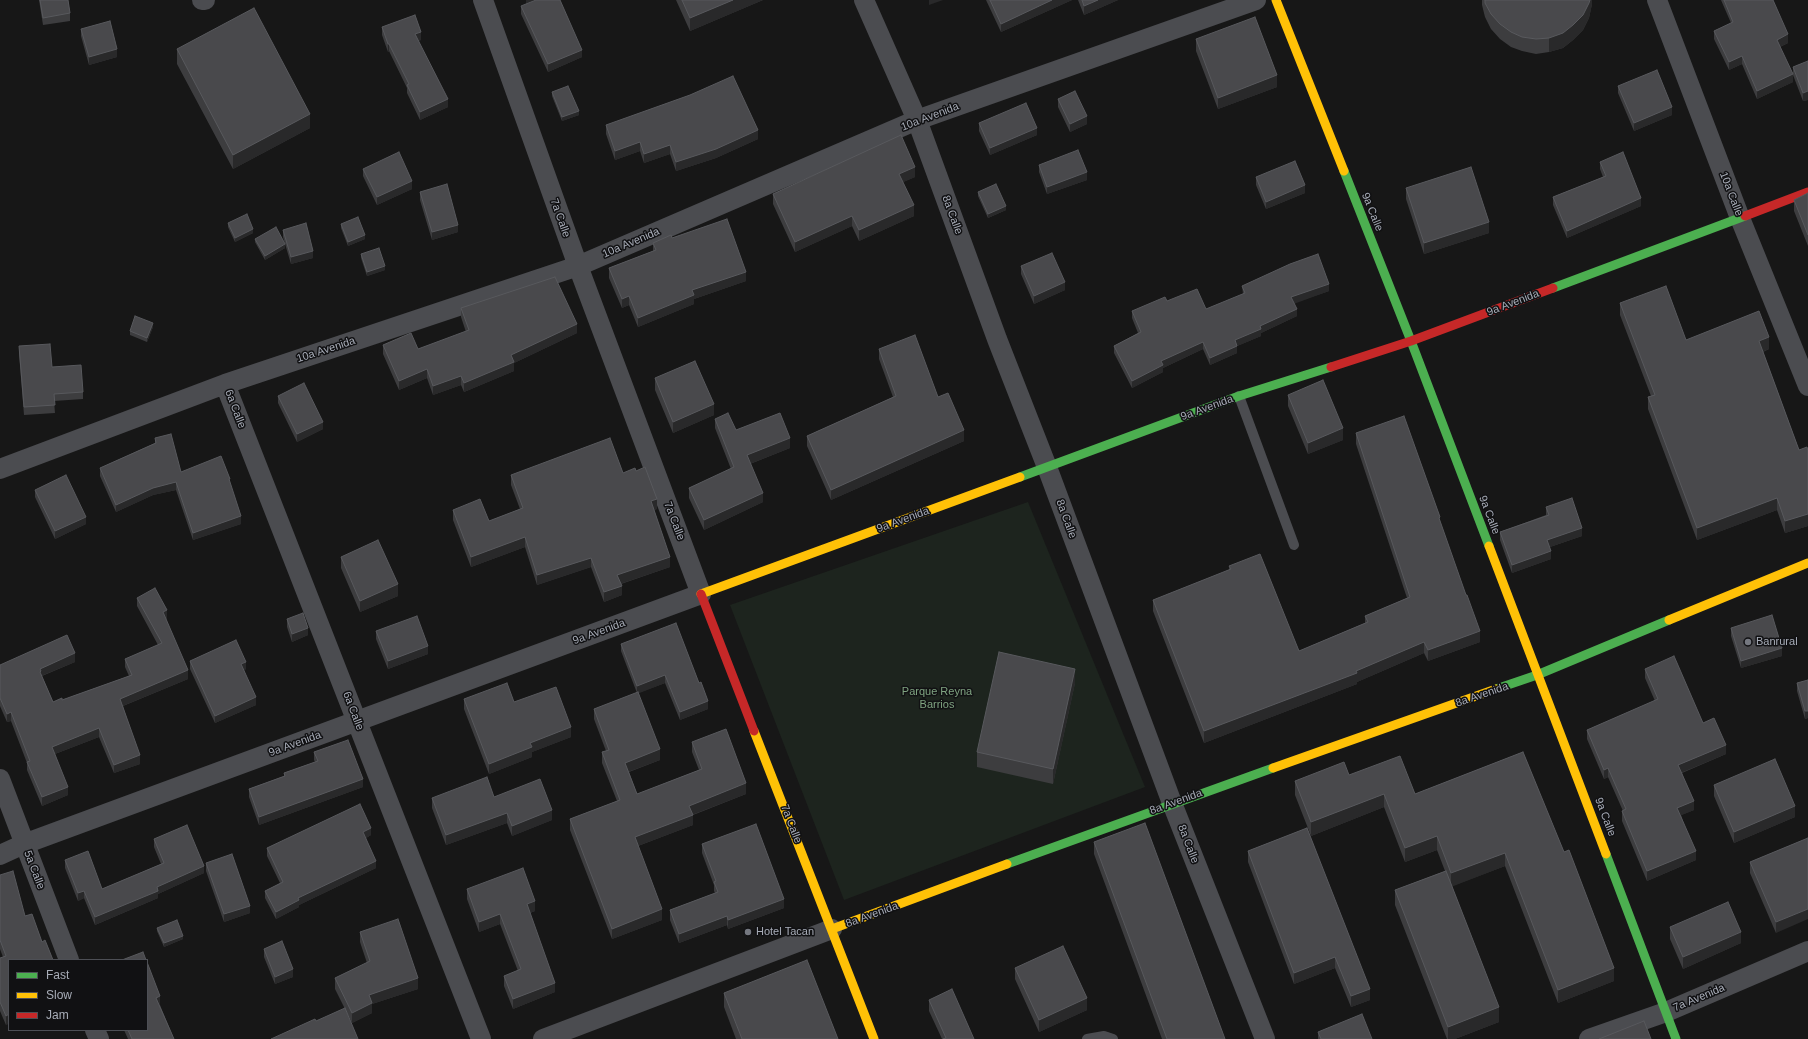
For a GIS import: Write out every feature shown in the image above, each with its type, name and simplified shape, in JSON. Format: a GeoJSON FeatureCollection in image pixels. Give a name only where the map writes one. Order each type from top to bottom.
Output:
{"type":"FeatureCollection","features":[{"type":"Feature","properties":{"kind":"street","name":"7a Calle"},"geometry":{"type":"LineString","coordinates":[[483,0],[578,266],[701,594],[874,1039]]}},
{"type":"Feature","properties":{"kind":"street","name":"8a Calle"},"geometry":{"type":"LineString","coordinates":[[864,0],[917,120],[997,339],[1047,467],[1172,803],[1265,1039]]}},
{"type":"Feature","properties":{"kind":"street","name":"10a Avenida"},"geometry":{"type":"LineString","coordinates":[[0,469],[225,384],[578,266],[917,120],[1256,0]]}},
{"type":"Feature","properties":{"kind":"street","name":"9a Calle"},"geometry":{"type":"LineString","coordinates":[[1276,0],[1410,341],[1676,1039]]}},
{"type":"Feature","properties":{"kind":"street","name":"10a Calle"},"geometry":{"type":"LineString","coordinates":[[1657,0],[1740,218],[1808,386]]}},
{"type":"Feature","properties":{"kind":"street","name":"9a Avenida"},"geometry":{"type":"LineString","coordinates":[[0,855],[24,844],[1239,396],[1410,341],[1808,192]]}},
{"type":"Feature","properties":{"kind":"street","name":"6a Calle"},"geometry":{"type":"LineString","coordinates":[[225,384],[481,1039]]}},
{"type":"Feature","properties":{"kind":"street","name":"8a Avenida"},"geometry":{"type":"LineString","coordinates":[[542,1039],[1172,803],[1537,675],[1808,563]]}},
{"type":"Feature","properties":{"kind":"street","name":"5a Calle"},"geometry":{"type":"LineString","coordinates":[[0,779],[69,959]]}},
{"type":"Feature","properties":{"kind":"street","name":"7a Avenida"},"geometry":{"type":"LineString","coordinates":[[1589,1039],[1666,1012],[1808,951]]}},
{"type":"Feature","properties":{"kind":"lane"},"geometry":{"type":"LineString","coordinates":[[1239,396],[1294,546]]}},
{"type":"Feature","properties":{"kind":"lane"},"geometry":{"type":"LineString","coordinates":[[1087,1039],[1104,1036],[1113,1039]]}},
{"type":"Feature","properties":{"kind":"green space","name":"Parque Reyna Barrios"},"geometry":{"type":"Polygon","coordinates":[[[1028,502],[1145,787],[844,900],[730,605],[1028,502]]]}},
{"type":"Feature","properties":{"kind":"building"},"geometry":{"type":"Polygon","coordinates":[[[40,0],[68,0],[70,13],[43,18],[40,0]]]}},
{"type":"Feature","properties":{"kind":"building"},"geometry":{"type":"Polygon","coordinates":[[[536,0],[560,0],[582,50],[548,64],[521,6],[536,0]]]}},
{"type":"Feature","properties":{"kind":"building"},"geometry":{"type":"Polygon","coordinates":[[[682,0],[733,0],[690,18],[682,0]]]}},
{"type":"Feature","properties":{"kind":"building"},"geometry":{"type":"Polygon","coordinates":[[[990,0],[1052,0],[1001,24],[990,0]]]}},
{"type":"Feature","properties":{"kind":"building"},"geometry":{"type":"Polygon","coordinates":[[[1082,0],[1098,0],[1084,6],[1082,0]]]}},
{"type":"Feature","properties":{"kind":"building"},"geometry":{"type":"Polygon","coordinates":[[[1485,0],[1590,0],[1583,15],[1563,33],[1549,38],[1536,39],[1522,37],[1511,32],[1500,24],[1491,14],[1485,0]]]}},
{"type":"Feature","properties":{"kind":"building"},"geometry":{"type":"Polygon","coordinates":[[[1724,0],[1773,0],[1788,34],[1777,40],[1793,74],[1757,91],[1742,56],[1729,62],[1714,31],[1733,22],[1724,0]]]}},
{"type":"Feature","properties":{"kind":"building"},"geometry":{"type":"Polygon","coordinates":[[[254,8],[310,114],[233,155],[177,49],[254,8]]]}},
{"type":"Feature","properties":{"kind":"building"},"geometry":{"type":"Polygon","coordinates":[[[415,15],[421,32],[415,34],[448,99],[420,112],[407,85],[409,84],[388,44],[382,27],[415,15]]]}},
{"type":"Feature","properties":{"kind":"building"},"geometry":{"type":"Polygon","coordinates":[[[1255,17],[1277,75],[1218,98],[1196,39],[1255,17]]]}},
{"type":"Feature","properties":{"kind":"building"},"geometry":{"type":"Polygon","coordinates":[[[110,21],[117,49],[89,57],[81,29],[110,21]]]}},
{"type":"Feature","properties":{"kind":"building"},"geometry":{"type":"Polygon","coordinates":[[[1808,61],[1808,91],[1803,93],[1793,67],[1808,61]]]}},
{"type":"Feature","properties":{"kind":"building"},"geometry":{"type":"Polygon","coordinates":[[[1657,70],[1672,107],[1634,123],[1618,86],[1657,70]]]}},
{"type":"Feature","properties":{"kind":"building"},"geometry":{"type":"Polygon","coordinates":[[[733,76],[758,130],[716,149],[676,162],[670,145],[644,154],[640,142],[615,151],[606,125],[690,95],[733,76]]]}},
{"type":"Feature","properties":{"kind":"building"},"geometry":{"type":"Polygon","coordinates":[[[568,86],[579,111],[562,117],[552,92],[568,86]]]}},
{"type":"Feature","properties":{"kind":"building"},"geometry":{"type":"Polygon","coordinates":[[[1075,91],[1087,116],[1070,124],[1058,99],[1075,91]]]}},
{"type":"Feature","properties":{"kind":"building"},"geometry":{"type":"Polygon","coordinates":[[[1026,103],[1037,128],[990,148],[979,123],[1026,103]]]}},
{"type":"Feature","properties":{"kind":"building"},"geometry":{"type":"Polygon","coordinates":[[[901,135],[915,167],[899,174],[914,205],[859,230],[852,216],[795,242],[773,194],[901,135]]]}},
{"type":"Feature","properties":{"kind":"building"},"geometry":{"type":"Polygon","coordinates":[[[1078,150],[1087,172],[1047,187],[1039,165],[1078,150]]]}},
{"type":"Feature","properties":{"kind":"building"},"geometry":{"type":"Polygon","coordinates":[[[399,152],[412,181],[377,197],[363,169],[399,152]]]}},
{"type":"Feature","properties":{"kind":"building"},"geometry":{"type":"Polygon","coordinates":[[[1623,152],[1641,198],[1567,231],[1553,197],[1606,176],[1600,162],[1623,152]]]}},
{"type":"Feature","properties":{"kind":"building"},"geometry":{"type":"Polygon","coordinates":[[[1295,161],[1305,185],[1266,202],[1256,177],[1295,161]]]}},
{"type":"Feature","properties":{"kind":"building"},"geometry":{"type":"Polygon","coordinates":[[[1471,167],[1489,222],[1424,243],[1406,188],[1471,167]]]}},
{"type":"Feature","properties":{"kind":"building"},"geometry":{"type":"Polygon","coordinates":[[[447,184],[458,225],[432,232],[420,192],[447,184]]]}},
{"type":"Feature","properties":{"kind":"building"},"geometry":{"type":"Polygon","coordinates":[[[996,184],[1006,206],[988,214],[978,192],[996,184]]]}},
{"type":"Feature","properties":{"kind":"building"},"geometry":{"type":"Polygon","coordinates":[[[1808,193],[1808,235],[1794,200],[1808,193]]]}},
{"type":"Feature","properties":{"kind":"building"},"geometry":{"type":"Polygon","coordinates":[[[247,214],[253,229],[235,238],[228,223],[247,214]]]}},
{"type":"Feature","properties":{"kind":"building"},"geometry":{"type":"Polygon","coordinates":[[[358,217],[365,235],[348,242],[341,224],[358,217]]]}},
{"type":"Feature","properties":{"kind":"building"},"geometry":{"type":"Polygon","coordinates":[[[727,219],[746,272],[692,290],[694,295],[638,318],[629,296],[622,299],[609,268],[656,250],[653,243],[671,235],[672,238],[727,219]]]}},
{"type":"Feature","properties":{"kind":"building"},"geometry":{"type":"Polygon","coordinates":[[[306,223],[313,251],[291,257],[283,230],[306,223]]]}},
{"type":"Feature","properties":{"kind":"building"},"geometry":{"type":"Polygon","coordinates":[[[276,227],[285,244],[265,256],[255,239],[276,227]]]}},
{"type":"Feature","properties":{"kind":"building"},"geometry":{"type":"Polygon","coordinates":[[[379,248],[385,266],[367,272],[361,254],[379,248]]]}},
{"type":"Feature","properties":{"kind":"building"},"geometry":{"type":"Polygon","coordinates":[[[1052,253],[1065,282],[1034,296],[1021,266],[1052,253]]]}},
{"type":"Feature","properties":{"kind":"building"},"geometry":{"type":"Polygon","coordinates":[[[1318,254],[1329,284],[1291,297],[1297,309],[1260,326],[1261,329],[1235,340],[1237,346],[1210,358],[1203,342],[1161,361],[1163,365],[1132,381],[1114,346],[1141,332],[1132,311],[1165,297],[1167,301],[1197,289],[1206,309],[1245,293],[1242,286],[1290,264],[1318,254]]]}},
{"type":"Feature","properties":{"kind":"building"},"geometry":{"type":"Polygon","coordinates":[[[555,277],[577,324],[511,355],[514,362],[464,383],[461,376],[433,386],[427,369],[399,381],[383,345],[411,333],[418,349],[469,330],[461,308],[555,277]]]}},
{"type":"Feature","properties":{"kind":"building"},"geometry":{"type":"Polygon","coordinates":[[[1666,286],[1686,340],[1759,311],[1769,337],[1759,341],[1799,450],[1807,447],[1808,451],[1808,514],[1785,521],[1777,498],[1697,528],[1648,397],[1655,395],[1620,303],[1666,286]]]}},
{"type":"Feature","properties":{"kind":"building"},"geometry":{"type":"Polygon","coordinates":[[[135,316],[153,323],[147,338],[130,331],[135,316]]]}},
{"type":"Feature","properties":{"kind":"building"},"geometry":{"type":"Polygon","coordinates":[[[915,335],[938,397],[948,393],[964,430],[831,490],[807,436],[896,396],[879,349],[915,335]]]}},
{"type":"Feature","properties":{"kind":"building"},"geometry":{"type":"Polygon","coordinates":[[[50,344],[52,367],[81,365],[83,392],[54,394],[55,405],[24,407],[19,346],[50,344]]]}},
{"type":"Feature","properties":{"kind":"building"},"geometry":{"type":"Polygon","coordinates":[[[695,361],[714,404],[673,422],[655,378],[695,361]]]}},
{"type":"Feature","properties":{"kind":"building"},"geometry":{"type":"Polygon","coordinates":[[[1323,380],[1343,428],[1308,443],[1288,395],[1323,380]]]}},
{"type":"Feature","properties":{"kind":"building"},"geometry":{"type":"Polygon","coordinates":[[[304,383],[323,422],[297,434],[278,396],[304,383]]]}},
{"type":"Feature","properties":{"kind":"building"},"geometry":{"type":"Polygon","coordinates":[[[728,413],[736,430],[780,413],[790,438],[747,455],[763,493],[704,520],[689,488],[734,467],[715,419],[728,413]]]}},
{"type":"Feature","properties":{"kind":"building"},"geometry":{"type":"Polygon","coordinates":[[[1404,416],[1466,595],[1480,631],[1428,650],[1424,642],[1356,671],[1357,673],[1204,731],[1153,600],[1231,569],[1229,566],[1260,554],[1299,651],[1368,622],[1365,616],[1410,597],[1356,433],[1404,416]]]}},
{"type":"Feature","properties":{"kind":"building"},"geometry":{"type":"Polygon","coordinates":[[[171,434],[181,472],[221,456],[230,479],[241,516],[193,533],[176,482],[153,488],[116,505],[100,468],[156,443],[155,438],[171,434]]]}},
{"type":"Feature","properties":{"kind":"building"},"geometry":{"type":"Polygon","coordinates":[[[610,438],[623,473],[635,468],[636,471],[645,467],[657,499],[651,501],[670,557],[617,575],[622,586],[604,592],[591,558],[537,575],[525,537],[471,557],[453,510],[480,499],[489,521],[523,508],[511,475],[610,438]]]}},
{"type":"Feature","properties":{"kind":"building"},"geometry":{"type":"Polygon","coordinates":[[[66,475],[86,517],[55,531],[35,490],[66,475]]]}},
{"type":"Feature","properties":{"kind":"building"},"geometry":{"type":"Polygon","coordinates":[[[1572,498],[1582,528],[1547,540],[1551,551],[1512,565],[1500,532],[1549,515],[1546,507],[1572,498]]]}},
{"type":"Feature","properties":{"kind":"building"},"geometry":{"type":"Polygon","coordinates":[[[378,540],[398,584],[360,601],[341,557],[378,540]]]}},
{"type":"Feature","properties":{"kind":"building"},"geometry":{"type":"Polygon","coordinates":[[[155,588],[167,610],[163,612],[188,670],[120,699],[140,755],[114,765],[99,728],[52,747],[68,787],[42,797],[27,762],[30,761],[11,712],[7,714],[0,698],[0,665],[67,635],[75,653],[40,669],[53,702],[132,675],[125,659],[162,643],[137,598],[155,588]]]}},
{"type":"Feature","properties":{"kind":"building"},"geometry":{"type":"Polygon","coordinates":[[[303,613],[308,628],[292,634],[287,619],[303,613]]]}},
{"type":"Feature","properties":{"kind":"building"},"geometry":{"type":"Polygon","coordinates":[[[1772,615],[1782,648],[1741,661],[1731,628],[1772,615]]]}},
{"type":"Feature","properties":{"kind":"building"},"geometry":{"type":"Polygon","coordinates":[[[417,616],[428,646],[388,661],[376,631],[417,616]]]}},
{"type":"Feature","properties":{"kind":"building"},"geometry":{"type":"Polygon","coordinates":[[[676,623],[699,683],[701,682],[708,701],[680,712],[665,675],[637,686],[621,644],[676,623]]]}},
{"type":"Feature","properties":{"kind":"building"},"geometry":{"type":"Polygon","coordinates":[[[236,640],[246,662],[241,664],[256,697],[215,716],[190,661],[236,640]]]}},
{"type":"Feature","properties":{"kind":"building"},"geometry":{"type":"Polygon","coordinates":[[[999,652],[1075,669],[1053,769],[977,752],[999,652]]]}},
{"type":"Feature","properties":{"kind":"building"},"geometry":{"type":"Polygon","coordinates":[[[1674,656],[1703,723],[1714,718],[1726,745],[1678,765],[1694,801],[1677,808],[1696,851],[1647,871],[1622,811],[1626,809],[1608,768],[1604,770],[1587,730],[1658,699],[1645,669],[1674,656]]]}},
{"type":"Feature","properties":{"kind":"building"},"geometry":{"type":"Polygon","coordinates":[[[1808,680],[1808,711],[1805,711],[1797,683],[1808,680]]]}},
{"type":"Feature","properties":{"kind":"building"},"geometry":{"type":"Polygon","coordinates":[[[507,683],[514,702],[556,687],[571,727],[530,743],[532,747],[489,764],[464,699],[507,683]]]}},
{"type":"Feature","properties":{"kind":"building"},"geometry":{"type":"Polygon","coordinates":[[[638,692],[660,749],[625,763],[637,794],[702,769],[692,742],[726,729],[746,783],[689,806],[693,815],[635,837],[662,909],[612,929],[570,819],[620,800],[602,752],[609,750],[594,709],[638,692]]]}},
{"type":"Feature","properties":{"kind":"building"},"geometry":{"type":"Polygon","coordinates":[[[348,740],[363,779],[259,817],[249,789],[285,776],[284,773],[318,761],[314,752],[348,740]]]}},
{"type":"Feature","properties":{"kind":"building"},"geometry":{"type":"Polygon","coordinates":[[[1523,752],[1564,852],[1569,850],[1614,968],[1558,990],[1505,853],[1451,873],[1437,836],[1405,848],[1384,794],[1311,822],[1295,781],[1344,762],[1349,775],[1400,756],[1415,794],[1523,752]]]}},
{"type":"Feature","properties":{"kind":"building"},"geometry":{"type":"Polygon","coordinates":[[[1775,759],[1795,806],[1734,832],[1714,785],[1775,759]]]}},
{"type":"Feature","properties":{"kind":"building"},"geometry":{"type":"Polygon","coordinates":[[[487,777],[494,797],[540,779],[552,810],[512,826],[507,813],[446,835],[432,798],[487,777]]]}},
{"type":"Feature","properties":{"kind":"building"},"geometry":{"type":"Polygon","coordinates":[[[360,804],[371,828],[363,832],[376,861],[298,898],[299,900],[276,912],[265,891],[283,882],[267,848],[360,804]]]}},
{"type":"Feature","properties":{"kind":"building"},"geometry":{"type":"Polygon","coordinates":[[[1145,823],[1225,1039],[1167,1039],[1094,842],[1145,823]]]}},
{"type":"Feature","properties":{"kind":"building"},"geometry":{"type":"Polygon","coordinates":[[[756,824],[784,899],[728,920],[727,916],[679,934],[670,910],[718,892],[714,882],[716,881],[702,844],[756,824]]]}},
{"type":"Feature","properties":{"kind":"building"},"geometry":{"type":"Polygon","coordinates":[[[187,825],[204,866],[157,887],[158,891],[95,917],[84,891],[78,893],[65,860],[88,851],[102,889],[164,863],[154,839],[187,825]]]}},
{"type":"Feature","properties":{"kind":"building"},"geometry":{"type":"Polygon","coordinates":[[[1307,828],[1370,989],[1351,996],[1335,957],[1294,973],[1248,851],[1307,828]]]}},
{"type":"Feature","properties":{"kind":"building"},"geometry":{"type":"Polygon","coordinates":[[[1808,838],[1808,909],[1776,922],[1750,862],[1808,838]]]}},
{"type":"Feature","properties":{"kind":"building"},"geometry":{"type":"Polygon","coordinates":[[[232,854],[250,906],[224,914],[206,863],[232,854]]]}},
{"type":"Feature","properties":{"kind":"building"},"geometry":{"type":"Polygon","coordinates":[[[523,868],[535,901],[527,904],[555,983],[513,999],[504,976],[521,969],[500,914],[479,922],[467,889],[523,868]]]}},
{"type":"Feature","properties":{"kind":"building"},"geometry":{"type":"Polygon","coordinates":[[[13,871],[25,916],[32,914],[42,942],[45,940],[53,959],[8,959],[8,1015],[6,1016],[0,1002],[0,958],[6,956],[0,940],[0,875],[13,871]]]}},
{"type":"Feature","properties":{"kind":"building"},"geometry":{"type":"Polygon","coordinates":[[[1446,871],[1499,1007],[1448,1027],[1395,890],[1446,871]]]}},
{"type":"Feature","properties":{"kind":"building"},"geometry":{"type":"Polygon","coordinates":[[[1728,902],[1741,932],[1683,957],[1670,927],[1728,902]]]}},
{"type":"Feature","properties":{"kind":"building"},"geometry":{"type":"Polygon","coordinates":[[[398,919],[418,978],[369,995],[372,1003],[352,1013],[335,978],[370,961],[360,932],[398,919]]]}},
{"type":"Feature","properties":{"kind":"building"},"geometry":{"type":"Polygon","coordinates":[[[177,920],[183,936],[164,943],[157,928],[177,920]]]}},
{"type":"Feature","properties":{"kind":"building"},"geometry":{"type":"Polygon","coordinates":[[[282,941],[293,969],[275,977],[264,949],[282,941]]]}},
{"type":"Feature","properties":{"kind":"building"},"geometry":{"type":"Polygon","coordinates":[[[1063,946],[1087,998],[1039,1020],[1015,968],[1063,946]]]}},
{"type":"Feature","properties":{"kind":"building"},"geometry":{"type":"Polygon","coordinates":[[[143,952],[146,959],[125,959],[143,952]]]}},
{"type":"Feature","properties":{"kind":"building"},"geometry":{"type":"Polygon","coordinates":[[[807,960],[838,1039],[742,1039],[724,993],[807,960]]]}},
{"type":"Feature","properties":{"kind":"building"},"geometry":{"type":"Polygon","coordinates":[[[148,965],[160,996],[156,998],[174,1039],[132,1039],[128,1031],[148,1031],[148,965]]]}},
{"type":"Feature","properties":{"kind":"building"},"geometry":{"type":"Polygon","coordinates":[[[952,989],[974,1039],[943,1039],[946,1038],[929,1000],[952,989]]]}},
{"type":"Feature","properties":{"kind":"building"},"geometry":{"type":"Polygon","coordinates":[[[345,1008],[358,1039],[271,1039],[315,1019],[316,1021],[345,1008]]]}},
{"type":"Feature","properties":{"kind":"building"},"geometry":{"type":"Polygon","coordinates":[[[1362,1014],[1372,1039],[1321,1039],[1318,1032],[1362,1014]]]}},
{"type":"Feature","properties":{"kind":"building"},"geometry":{"type":"Polygon","coordinates":[[[1644,1021],[1651,1039],[1599,1039],[1644,1021]]]}},
{"type":"Feature","properties":{"kind":"traffic: fast"},"geometry":{"type":"LineString","coordinates":[[1344,171],[1489,546]]}},
{"type":"Feature","properties":{"kind":"traffic: fast"},"geometry":{"type":"LineString","coordinates":[[1553,288],[1745,216]]}},
{"type":"Feature","properties":{"kind":"traffic: fast"},"geometry":{"type":"LineString","coordinates":[[1020,477],[1239,396],[1331,367]]}},
{"type":"Feature","properties":{"kind":"traffic: fast"},"geometry":{"type":"LineString","coordinates":[[1496,689],[1537,675],[1669,620]]}},
{"type":"Feature","properties":{"kind":"traffic: fast"},"geometry":{"type":"LineString","coordinates":[[1007,864],[1273,768]]}},
{"type":"Feature","properties":{"kind":"traffic: fast"},"geometry":{"type":"LineString","coordinates":[[1606,854],[1676,1039]]}},
{"type":"Feature","properties":{"kind":"traffic: slow"},"geometry":{"type":"LineString","coordinates":[[1276,0],[1344,171]]}},
{"type":"Feature","properties":{"kind":"traffic: slow"},"geometry":{"type":"LineString","coordinates":[[701,594],[1020,477]]}},
{"type":"Feature","properties":{"kind":"traffic: slow"},"geometry":{"type":"LineString","coordinates":[[1489,546],[1606,854]]}},
{"type":"Feature","properties":{"kind":"traffic: slow"},"geometry":{"type":"LineString","coordinates":[[1669,620],[1808,563]]}},
{"type":"Feature","properties":{"kind":"traffic: slow"},"geometry":{"type":"LineString","coordinates":[[1273,768],[1496,689]]}},
{"type":"Feature","properties":{"kind":"traffic: slow"},"geometry":{"type":"LineString","coordinates":[[754,731],[874,1039]]}},
{"type":"Feature","properties":{"kind":"traffic: slow"},"geometry":{"type":"LineString","coordinates":[[832,929],[1007,864]]}},
{"type":"Feature","properties":{"kind":"traffic: jam"},"geometry":{"type":"LineString","coordinates":[[1745,216],[1808,192]]}},
{"type":"Feature","properties":{"kind":"traffic: jam"},"geometry":{"type":"LineString","coordinates":[[1331,367],[1411,341],[1553,288]]}},
{"type":"Feature","properties":{"kind":"traffic: jam"},"geometry":{"type":"LineString","coordinates":[[701,594],[754,731]]}},
{"type":"Feature","properties":{"kind":"place","name":"Banrural"},"geometry":{"type":"Point","coordinates":[1748,642]}},
{"type":"Feature","properties":{"kind":"place","name":"Hotel Tacan"},"geometry":{"type":"Point","coordinates":[748,932]}}]}
